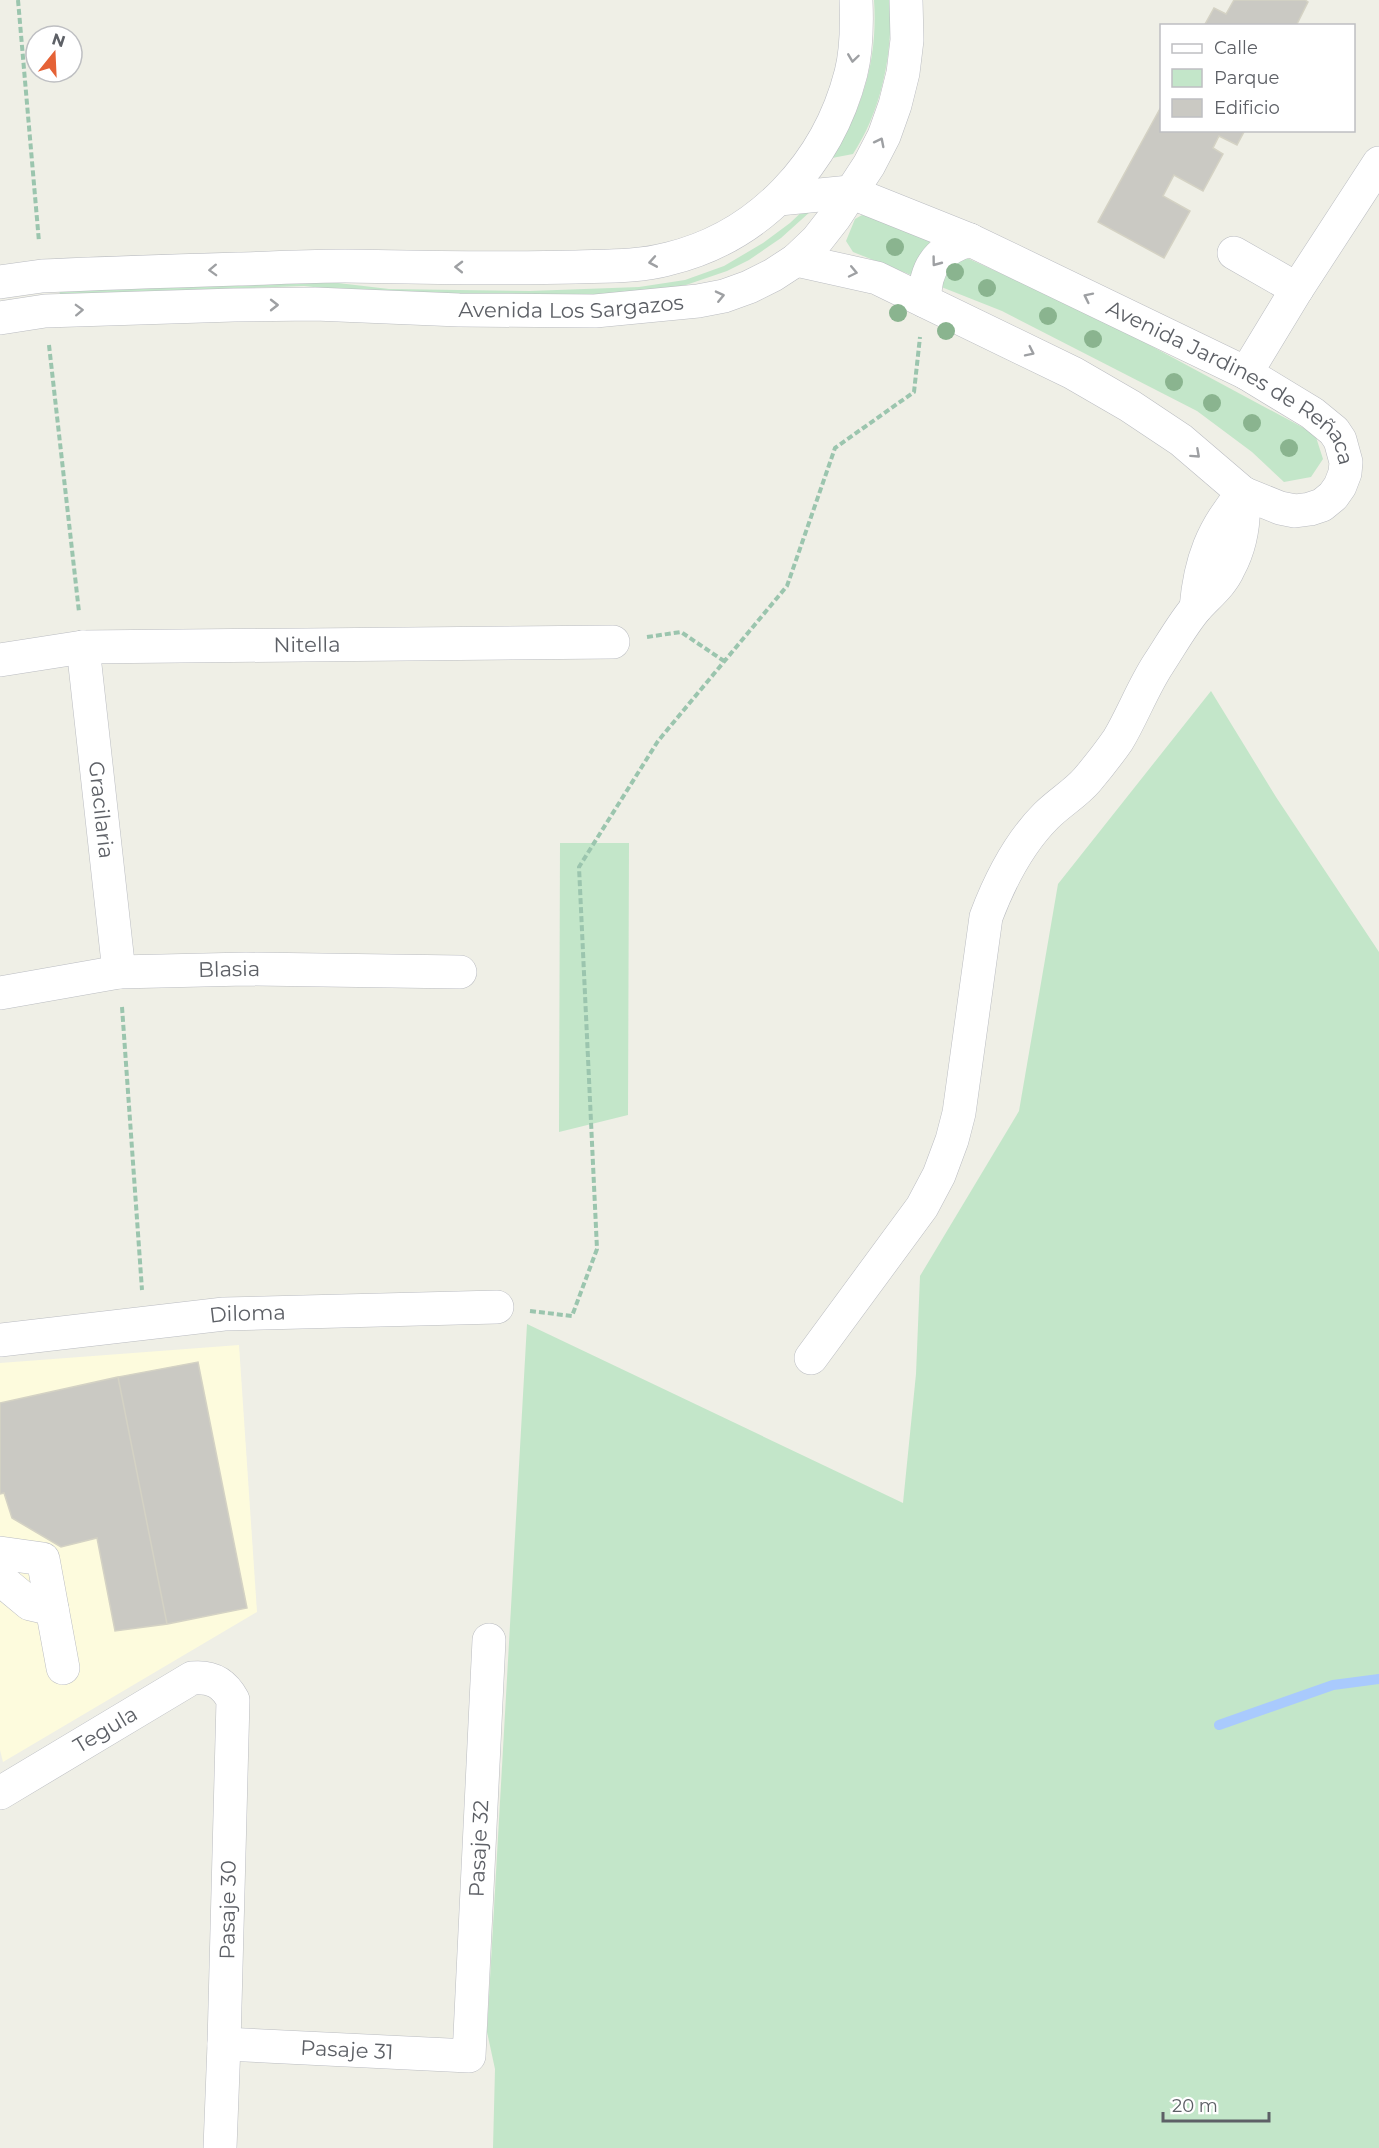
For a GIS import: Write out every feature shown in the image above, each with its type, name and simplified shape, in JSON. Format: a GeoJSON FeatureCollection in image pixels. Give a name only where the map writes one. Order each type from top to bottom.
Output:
{"type":"FeatureCollection","features":[{"type":"Feature","properties":{"kind":"street","name":"Avenida Los Sargazos"},"geometry":{"type":"LineString","coordinates":[[0,282],[42,276],[335,266],[542,268],[638,265],[669,259],[718,240],[755,219],[779,199],[815,156],[841,107],[852,71],[857,35],[856,0]]}},
{"type":"Feature","properties":{"kind":"street","name":"Avenida Los Sargazos"},"geometry":{"type":"LineString","coordinates":[[0,318],[45,311],[315,304],[459,310],[595,311],[698,301],[724,296],[773,275],[796,260],[817,240],[835,217],[869,165],[896,105],[907,40],[906,0]]}},
{"type":"Feature","properties":{"kind":"street"},"geometry":{"type":"LineString","coordinates":[[1246,373],[1297,289],[1379,163]]}},
{"type":"Feature","properties":{"kind":"street","name":"Avenida Jardines de Reñaca"},"geometry":{"type":"LineString","coordinates":[[779,199],[850,192],[970,240],[1246,373],[1312,413],[1334,431],[1340,440],[1346,462],[1340,486],[1333,496],[1322,504],[1310,509],[1294,511],[1280,508],[1243,493],[1181,440],[1130,406],[1072,373],[877,278],[796,260]]}},
{"type":"Feature","properties":{"kind":"street"},"geometry":{"type":"LineString","coordinates":[[925,301],[926,279],[936,260],[945,250],[970,240]]}},
{"type":"Feature","properties":{"kind":"street"},"geometry":{"type":"LineString","coordinates":[[1234,254],[1297,289]]}},
{"type":"Feature","properties":{"kind":"street"},"geometry":{"type":"LineString","coordinates":[[42,276],[45,311]]}},
{"type":"Feature","properties":{"kind":"street"},"geometry":{"type":"LineString","coordinates":[[811,1358],[922,1207],[939,1175],[959,1113],[986,917],[1010,863],[1045,818],[1086,782],[1118,739],[1151,676],[1196,608],[1224,577],[1238,547],[1244,511],[1243,493]]}},
{"type":"Feature","properties":{"kind":"street","name":"Nitella"},"geometry":{"type":"LineString","coordinates":[[0,660],[83,647],[613,642]]}},
{"type":"Feature","properties":{"kind":"street","name":"Gracilaria"},"geometry":{"type":"LineString","coordinates":[[83,647],[119,972]]}},
{"type":"Feature","properties":{"kind":"street","name":"Blasia"},"geometry":{"type":"LineString","coordinates":[[0,993],[119,972],[246,969],[460,972]]}},
{"type":"Feature","properties":{"kind":"street","name":"Diloma"},"geometry":{"type":"LineString","coordinates":[[0,1340],[224,1314],[497,1307]]}},
{"type":"Feature","properties":{"kind":"street"},"geometry":{"type":"LineString","coordinates":[[0,1553],[43,1559],[63,1668]]}},
{"type":"Feature","properties":{"kind":"street"},"geometry":{"type":"LineString","coordinates":[[0,1579],[30,1604],[52,1609]]}},
{"type":"Feature","properties":{"kind":"street","name":"Pasaje 32"},"geometry":{"type":"LineString","coordinates":[[469,2056],[489,1640]]}},
{"type":"Feature","properties":{"kind":"street","name":"Tegula"},"geometry":{"type":"LineString","coordinates":[[0,1793],[192,1678],[203,1677],[215,1680]]}},
{"type":"Feature","properties":{"kind":"street","name":"Pasaje 30"},"geometry":{"type":"LineString","coordinates":[[215,1680],[227,1688],[233,1700],[220,2148]]}},
{"type":"Feature","properties":{"kind":"street","name":"Pasaje 31"},"geometry":{"type":"LineString","coordinates":[[224,2044],[469,2056]]}},
{"type":"Feature","properties":{"kind":"path"},"geometry":{"type":"LineString","coordinates":[[18,0],[42,276]]}},
{"type":"Feature","properties":{"kind":"path"},"geometry":{"type":"LineString","coordinates":[[497,1307],[572,1316],[597,1249],[579,867],[658,741],[787,586],[835,448],[914,392],[925,301]]}},
{"type":"Feature","properties":{"kind":"path"},"geometry":{"type":"LineString","coordinates":[[45,311],[83,647]]}},
{"type":"Feature","properties":{"kind":"path"},"geometry":{"type":"LineString","coordinates":[[613,642],[681,632],[724,661]]}},
{"type":"Feature","properties":{"kind":"path"},"geometry":{"type":"LineString","coordinates":[[119,972],[145,1323]]}},
{"type":"Feature","properties":{"kind":"shaded area"},"geometry":{"type":"Polygon","coordinates":[[[239,1345],[257,1612],[3,1762],[0,1750],[0,1363],[239,1345]]]}},
{"type":"Feature","properties":{"kind":"green space"},"geometry":{"type":"Polygon","coordinates":[[[874,0],[890,0],[890,40],[884,80],[871,119],[853,154],[832,158],[852,121],[866,82],[873,43],[874,0]]]}},
{"type":"Feature","properties":{"kind":"green space"},"geometry":{"type":"Polygon","coordinates":[[[807,207],[811,211],[781,238],[749,260],[727,271],[686,285],[639,293],[530,296],[389,295],[304,286],[60,295],[59,289],[304,279],[389,289],[530,291],[639,287],[685,280],[724,266],[763,243],[807,207]]]}},
{"type":"Feature","properties":{"kind":"green space"},"geometry":{"type":"Polygon","coordinates":[[[862,215],[888,222],[1101,319],[1315,434],[1323,459],[1311,477],[1284,482],[1252,452],[1197,411],[1002,311],[853,252],[846,241],[855,219],[862,215]]]}},
{"type":"Feature","properties":{"kind":"green space"},"geometry":{"type":"Polygon","coordinates":[[[1211,691],[1276,797],[1379,952],[1379,2148],[493,2148],[495,2069],[487,2032],[527,1324],[903,1503],[916,1374],[920,1276],[1019,1111],[1058,884],[1211,691]]]}},
{"type":"Feature","properties":{"kind":"green space"},"geometry":{"type":"Polygon","coordinates":[[[560,843],[629,843],[628,1115],[559,1132],[560,843]]]}},
{"type":"Feature","properties":{"kind":"building"},"geometry":{"type":"Polygon","coordinates":[[[1234,0],[1305,0],[1308,2],[1297,24],[1205,24],[1214,8],[1226,14],[1234,0]]]}},
{"type":"Feature","properties":{"kind":"building"},"geometry":{"type":"Polygon","coordinates":[[[1160,109],[1160,132],[1244,132],[1237,145],[1219,136],[1213,148],[1223,154],[1203,191],[1174,175],[1163,196],[1190,211],[1164,258],[1098,222],[1160,109]]]}},
{"type":"Feature","properties":{"kind":"building"},"geometry":{"type":"Polygon","coordinates":[[[198,1362],[247,1608],[167,1624],[118,1377],[198,1362]]]}},
{"type":"Feature","properties":{"kind":"building"},"geometry":{"type":"Polygon","coordinates":[[[118,1377],[167,1624],[115,1631],[97,1538],[61,1547],[12,1518],[4,1493],[0,1494],[0,1403],[118,1377]]]}},
{"type":"Feature","properties":{"kind":"waterway"},"geometry":{"type":"LineString","coordinates":[[1219,1725],[1333,1685],[1379,1679]]}}]}
